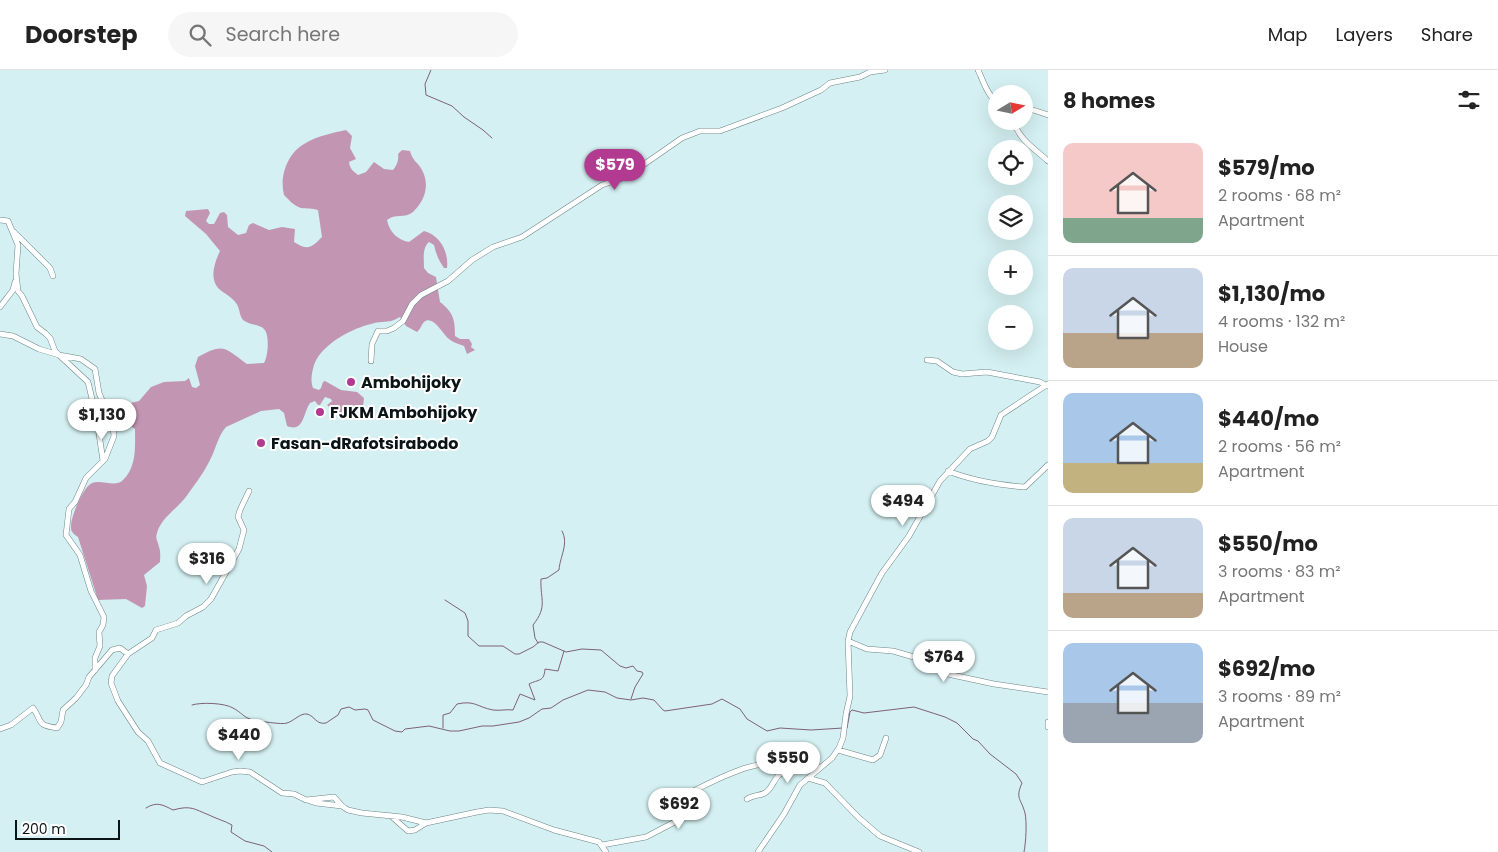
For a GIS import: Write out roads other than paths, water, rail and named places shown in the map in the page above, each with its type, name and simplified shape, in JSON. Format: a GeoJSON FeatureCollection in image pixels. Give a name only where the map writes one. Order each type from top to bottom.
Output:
{"type":"FeatureCollection","features":[{"type":"Feature","properties":{"kind":"street"},"geometry":{"type":"LineString","coordinates":[[371,361],[372,344],[378,332],[387,331],[403,321],[412,304],[421,295],[448,281],[472,260],[493,247],[522,237],[602,185],[633,172],[682,138],[700,131],[720,131],[782,108],[830,84],[860,77],[870,72],[885,70]]}},
{"type":"Feature","properties":{"kind":"street"},"geometry":{"type":"LineString","coordinates":[[978,70],[988,91]]}},
{"type":"Feature","properties":{"kind":"street"},"geometry":{"type":"LineString","coordinates":[[1033,110],[1048,115]]}},
{"type":"Feature","properties":{"kind":"street"},"geometry":{"type":"LineString","coordinates":[[1017,130],[1048,161]]}},
{"type":"Feature","properties":{"kind":"street"},"geometry":{"type":"LineString","coordinates":[[0,220],[8,222],[18,246],[16,282],[18,290],[37,328],[50,338],[59,355],[88,382],[97,420],[103,461]]}},
{"type":"Feature","properties":{"kind":"street"},"geometry":{"type":"LineString","coordinates":[[12,230],[50,268],[53,276]]}},
{"type":"Feature","properties":{"kind":"street"},"geometry":{"type":"LineString","coordinates":[[0,306],[13,290],[16,282]]}},
{"type":"Feature","properties":{"kind":"street"},"geometry":{"type":"LineString","coordinates":[[0,334],[13,336],[39,349],[59,355],[82,358],[95,369],[99,393],[113,427],[114,436],[112,444],[103,461],[86,478],[75,502],[69,509],[66,535],[80,555],[90,591],[104,617],[103,625],[99,632],[100,646],[95,658],[95,670]]}},
{"type":"Feature","properties":{"kind":"street"},"geometry":{"type":"LineString","coordinates":[[927,360],[937,361],[953,372],[962,374],[987,372],[1047,385]]}},
{"type":"Feature","properties":{"kind":"street"},"geometry":{"type":"LineString","coordinates":[[758,852],[784,814],[800,785],[832,758],[838,750],[843,738],[851,686],[848,641],[850,632],[882,573],[909,536],[931,495],[948,471],[970,449],[988,442],[1001,415],[1047,385]]}},
{"type":"Feature","properties":{"kind":"street"},"geometry":{"type":"LineString","coordinates":[[948,471],[989,483],[1026,487],[1048,464]]}},
{"type":"Feature","properties":{"kind":"street"},"geometry":{"type":"LineString","coordinates":[[249,491],[238,518],[244,530],[239,549],[212,599],[178,623],[156,630],[152,638],[128,654],[112,676],[111,683],[118,700],[138,732],[148,742],[160,763],[202,782],[232,772],[250,772],[276,791],[294,794],[306,800],[334,797],[348,810],[426,823]]}},
{"type":"Feature","properties":{"kind":"street"},"geometry":{"type":"LineString","coordinates":[[848,641],[867,648],[924,660],[930,662],[943,672],[981,682],[1048,692]]}},
{"type":"Feature","properties":{"kind":"street"},"geometry":{"type":"LineString","coordinates":[[0,729],[11,725],[32,708],[42,724],[57,728],[61,722],[63,710],[76,698],[95,670],[115,648],[120,648],[128,654]]}},
{"type":"Feature","properties":{"kind":"street"},"geometry":{"type":"LineString","coordinates":[[1048,722],[1048,727]]}},
{"type":"Feature","properties":{"kind":"street"},"geometry":{"type":"LineString","coordinates":[[838,750],[873,760],[880,755],[886,738]]}},
{"type":"Feature","properties":{"kind":"street"},"geometry":{"type":"LineString","coordinates":[[602,846],[646,837],[690,814],[692,811],[687,803],[687,794],[733,772],[753,765],[789,763],[797,766]]}},
{"type":"Feature","properties":{"kind":"street"},"geometry":{"type":"LineString","coordinates":[[747,799],[752,795],[766,792],[779,775],[797,766],[811,765],[819,768]]}},
{"type":"Feature","properties":{"kind":"street"},"geometry":{"type":"LineString","coordinates":[[808,778],[825,783],[859,818],[880,836],[919,852]]}},
{"type":"Feature","properties":{"kind":"street"},"geometry":{"type":"LineString","coordinates":[[390,816],[408,831],[415,830],[426,823],[477,812],[489,810],[503,811],[554,830],[592,840],[602,846],[606,852]]}},
{"type":"Feature","properties":{"kind":"waterway"},"geometry":{"type":"LineString","coordinates":[[431,70],[425,84],[426,95],[452,106],[492,138]]}},
{"type":"Feature","properties":{"kind":"waterway"},"geometry":{"type":"LineString","coordinates":[[538,643],[535,638],[533,625],[542,608],[541,579],[547,578],[559,570],[565,541],[562,531]]}},
{"type":"Feature","properties":{"kind":"waterway"},"geometry":{"type":"LineString","coordinates":[[445,600],[465,613],[468,621],[468,636],[479,646],[503,646],[515,654],[519,654],[539,642],[543,642],[566,652],[582,649],[601,650],[620,666],[626,668],[633,666],[643,674],[635,687],[631,699]]}},
{"type":"Feature","properties":{"kind":"waterway"},"geometry":{"type":"LineString","coordinates":[[443,728],[443,715],[450,713],[457,704],[468,703],[493,710],[513,710],[520,694],[535,700],[529,684],[542,678],[545,669],[558,671],[564,651]]}},
{"type":"Feature","properties":{"kind":"waterway"},"geometry":{"type":"LineString","coordinates":[[192,705],[207,703],[224,705],[233,708],[250,719],[281,724],[290,722],[304,714],[310,715],[320,723],[326,723],[338,715],[341,709],[349,707],[355,710],[368,710],[373,720],[395,731],[402,732],[405,729],[429,726],[459,731],[482,726],[519,722],[542,709],[551,708],[563,700],[588,690],[605,692],[617,698],[654,700],[665,711],[712,704],[722,699],[740,709],[747,719],[767,731],[780,728],[811,730],[843,728]]}},
{"type":"Feature","properties":{"kind":"waterway"},"geometry":{"type":"LineString","coordinates":[[847,728],[852,710],[864,713],[914,707],[957,723],[990,754],[1016,774],[1022,783],[1019,798],[1026,817],[1024,852]]}},
{"type":"Feature","properties":{"kind":"waterway"},"geometry":{"type":"LineString","coordinates":[[146,808],[157,804],[173,810],[184,808],[196,809],[232,825],[231,832],[245,841],[264,846],[272,852]]}},
{"type":"Feature","properties":{"kind":"place","name":"Ambohijoky"},"geometry":{"type":"Point","coordinates":[351,382]}},
{"type":"Feature","properties":{"kind":"place","name":"FJKM Ambohijoky"},"geometry":{"type":"Point","coordinates":[320,412]}},
{"type":"Feature","properties":{"kind":"place","name":"Fasan-dRafotsirabodo"},"geometry":{"type":"Point","coordinates":[261,443]}}]}
